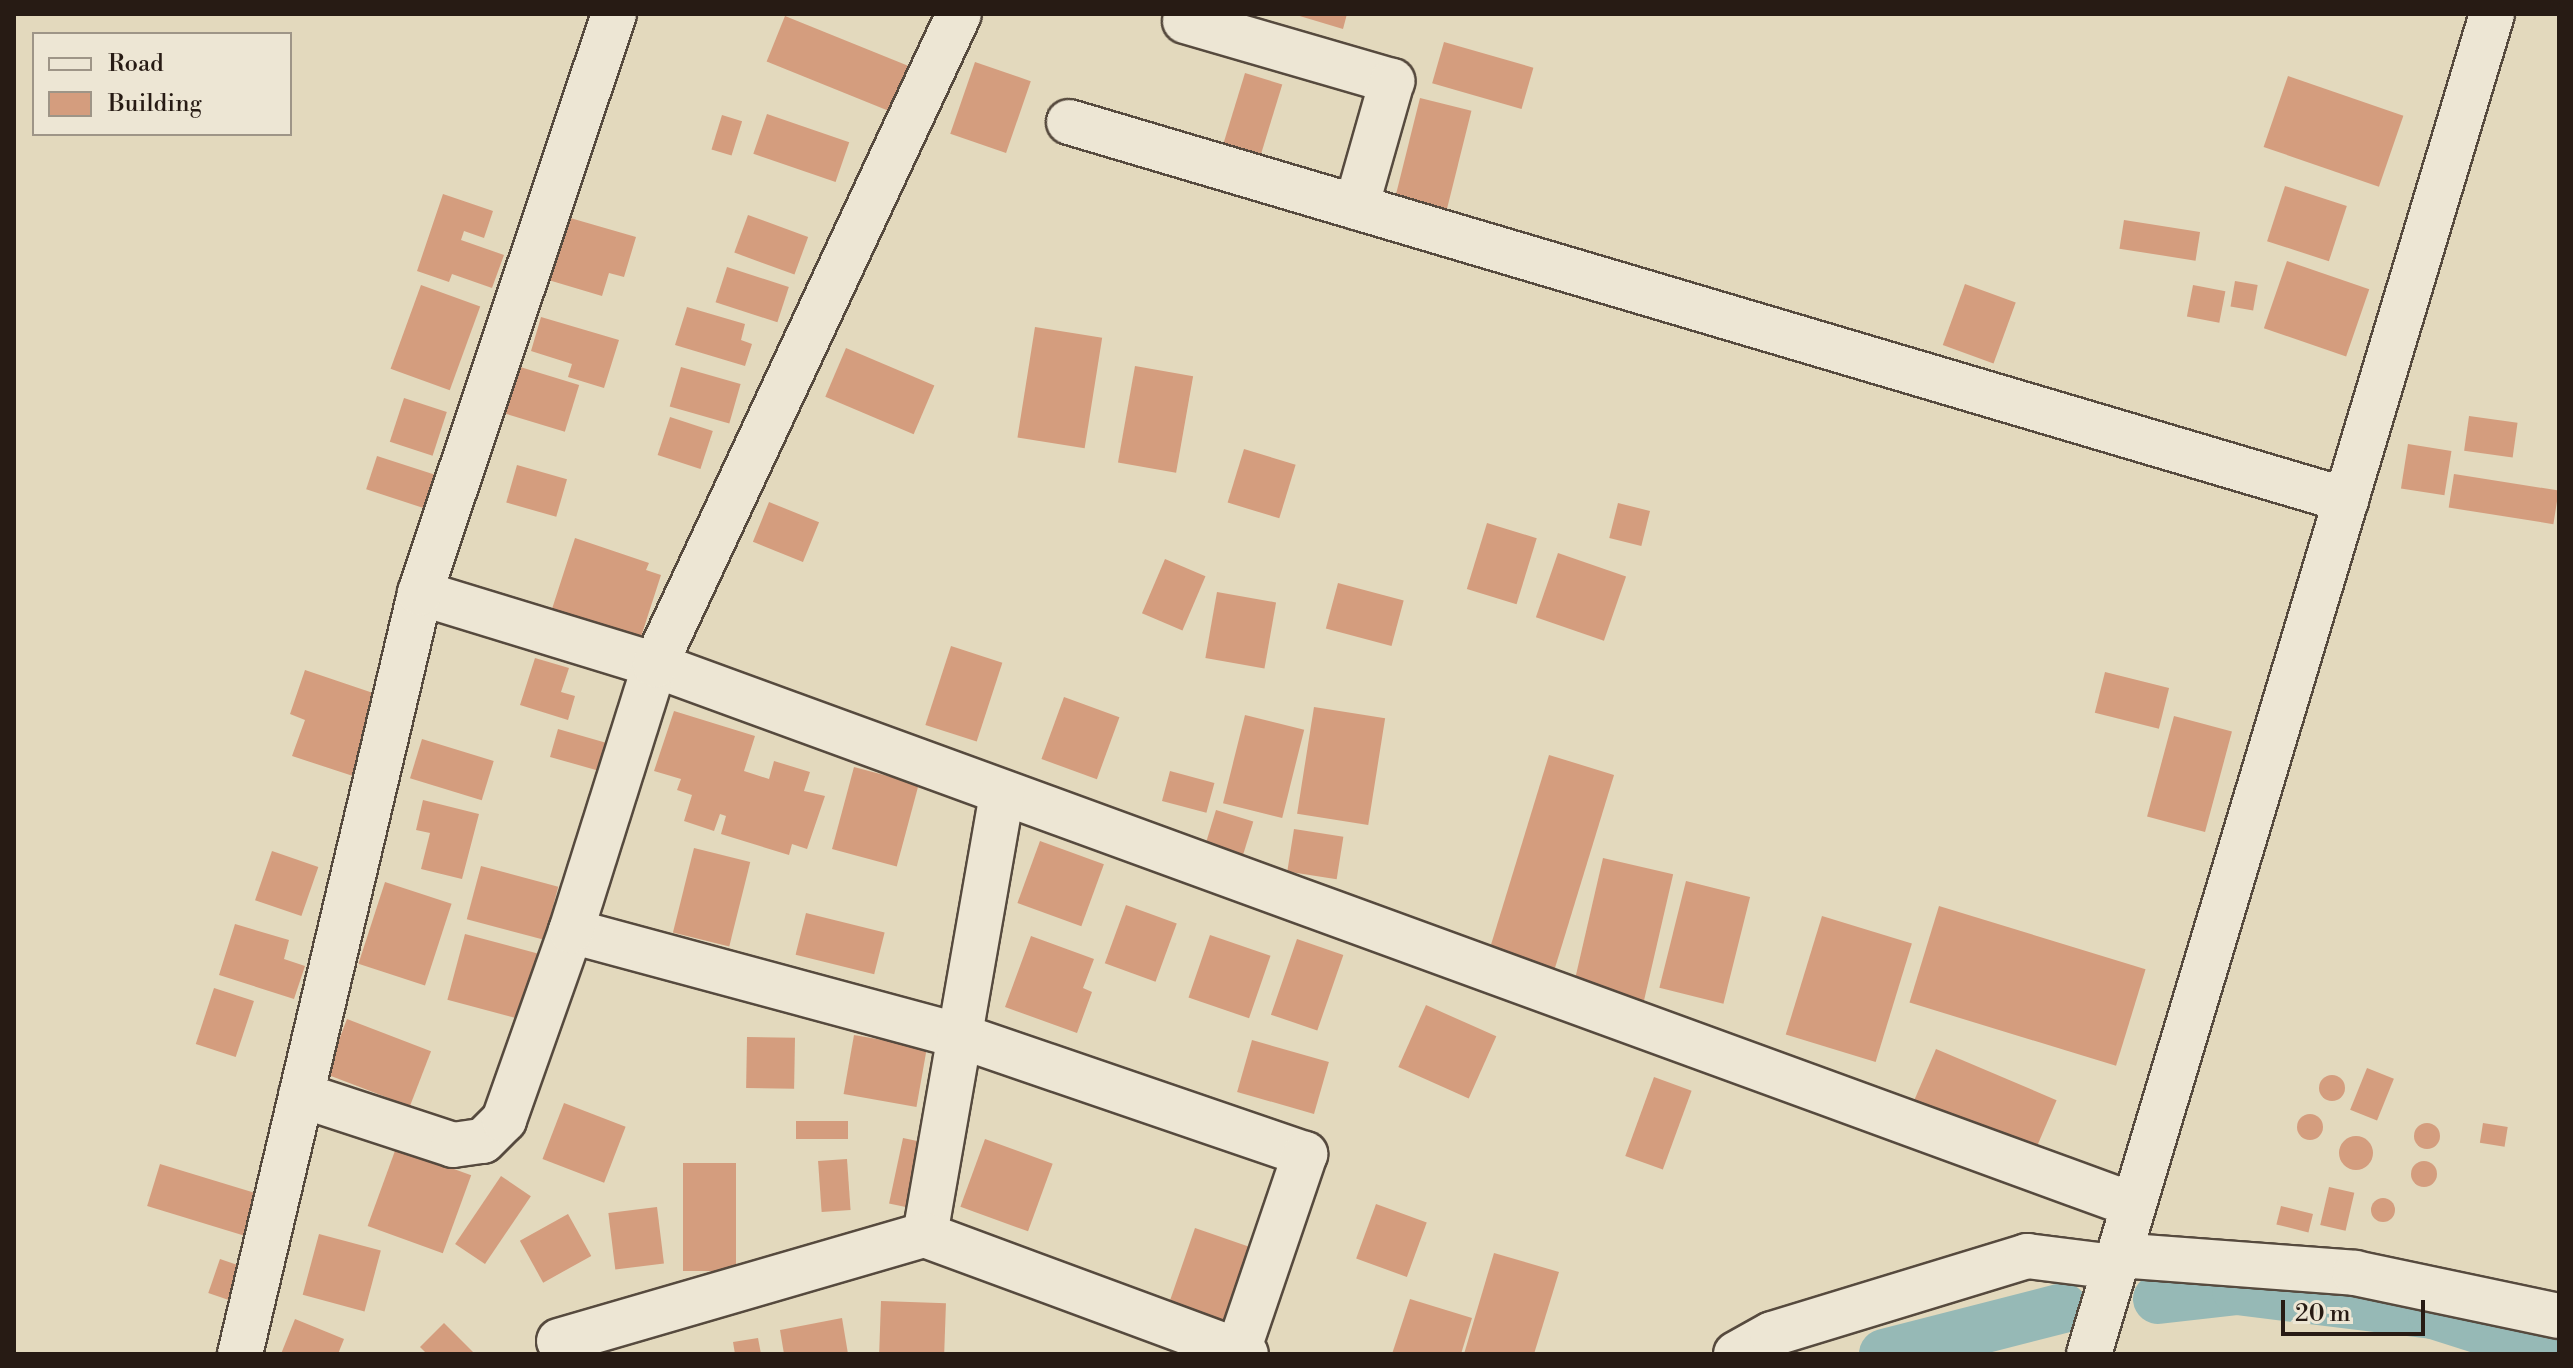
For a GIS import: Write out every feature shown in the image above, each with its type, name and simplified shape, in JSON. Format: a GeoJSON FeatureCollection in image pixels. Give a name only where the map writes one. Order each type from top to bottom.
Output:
{"type":"FeatureCollection","features":[{"type":"Feature","properties":{"kind":"street"},"geometry":{"type":"LineString","coordinates":[[240,1354],[420,593],[614,14]]}},
{"type":"Feature","properties":{"kind":"street"},"geometry":{"type":"LineString","coordinates":[[301,1095],[453,1145],[483,1141],[504,1120],[571,931],[655,665],[959,14]]}},
{"type":"Feature","properties":{"kind":"street"},"geometry":{"type":"LineString","coordinates":[[1185,21],[1392,81],[1356,207]]}},
{"type":"Feature","properties":{"kind":"street"},"geometry":{"type":"LineString","coordinates":[[2089,1354],[2488,32]]}},
{"type":"Feature","properties":{"kind":"street"},"geometry":{"type":"LineString","coordinates":[[1069,122],[2346,500]]}},
{"type":"Feature","properties":{"kind":"street"},"geometry":{"type":"LineString","coordinates":[[420,593],[655,665],[2133,1205]]}},
{"type":"Feature","properties":{"kind":"street"},"geometry":{"type":"LineString","coordinates":[[925,1235],[1002,793]]}},
{"type":"Feature","properties":{"kind":"street"},"geometry":{"type":"LineString","coordinates":[[559,1341],[925,1235],[1242,1352],[1305,1154],[960,1036],[571,931]]}},
{"type":"Feature","properties":{"kind":"street"},"geometry":{"type":"LineString","coordinates":[[1736,1354],[1772,1334],[2027,1256],[2355,1273],[2559,1316]]}},
{"type":"Feature","properties":{"kind":"building"},"geometry":{"type":"Polygon","coordinates":[[[1293,14],[1347,14],[1343,29],[1293,14]]]}},
{"type":"Feature","properties":{"kind":"building"},"geometry":{"type":"Polygon","coordinates":[[[785,16],[911,67],[893,112],[767,61],[785,16]]]}},
{"type":"Feature","properties":{"kind":"building"},"geometry":{"type":"Polygon","coordinates":[[[1444,42],[1533,68],[1522,109],[1432,83],[1444,42]]]}},
{"type":"Feature","properties":{"kind":"building"},"geometry":{"type":"Polygon","coordinates":[[[975,62],[1031,81],[1006,153],[950,134],[975,62]]]}},
{"type":"Feature","properties":{"kind":"building"},"geometry":{"type":"Polygon","coordinates":[[[1245,73],[1282,84],[1260,156],[1223,145],[1245,73]]]}},
{"type":"Feature","properties":{"kind":"building"},"geometry":{"type":"Polygon","coordinates":[[[2288,76],[2403,116],[2379,187],[2264,147],[2288,76]]]}},
{"type":"Feature","properties":{"kind":"building"},"geometry":{"type":"Polygon","coordinates":[[[1420,98],[1471,111],[1444,219],[1393,207],[1420,98]]]}},
{"type":"Feature","properties":{"kind":"building"},"geometry":{"type":"Polygon","coordinates":[[[767,114],[849,142],[836,182],[753,154],[767,114]]]}},
{"type":"Feature","properties":{"kind":"building"},"geometry":{"type":"Polygon","coordinates":[[[722,115],[742,121],[732,156],[711,149],[722,115]]]}},
{"type":"Feature","properties":{"kind":"building"},"geometry":{"type":"Polygon","coordinates":[[[2285,186],[2347,206],[2329,261],[2267,241],[2285,186]]]}},
{"type":"Feature","properties":{"kind":"building"},"geometry":{"type":"Polygon","coordinates":[[[443,194],[493,211],[484,238],[464,231],[461,240],[504,255],[492,288],[452,274],[449,282],[417,271],[443,194]]]}},
{"type":"Feature","properties":{"kind":"building"},"geometry":{"type":"Polygon","coordinates":[[[553,213],[636,237],[624,277],[609,273],[602,296],[535,276],[553,213]]]}},
{"type":"Feature","properties":{"kind":"building"},"geometry":{"type":"Polygon","coordinates":[[[748,215],[808,237],[794,274],[734,253],[748,215]]]}},
{"type":"Feature","properties":{"kind":"building"},"geometry":{"type":"Polygon","coordinates":[[[2124,220],[2200,232],[2196,261],[2119,249],[2124,220]]]}},
{"type":"Feature","properties":{"kind":"building"},"geometry":{"type":"Polygon","coordinates":[[[2287,261],[2369,289],[2346,356],[2264,328],[2287,261]]]}},
{"type":"Feature","properties":{"kind":"building"},"geometry":{"type":"Polygon","coordinates":[[[727,267],[789,287],[777,322],[716,302],[727,267]]]}},
{"type":"Feature","properties":{"kind":"building"},"geometry":{"type":"Polygon","coordinates":[[[2235,281],[2258,285],[2253,311],[2230,307],[2235,281]]]}},
{"type":"Feature","properties":{"kind":"building"},"geometry":{"type":"Polygon","coordinates":[[[1965,284],[2016,302],[1994,364],[1943,345],[1965,284]]]}},
{"type":"Feature","properties":{"kind":"building"},"geometry":{"type":"Polygon","coordinates":[[[421,285],[480,307],[450,390],[391,369],[421,285]]]}},
{"type":"Feature","properties":{"kind":"building"},"geometry":{"type":"Polygon","coordinates":[[[2193,285],[2225,291],[2219,323],[2187,316],[2193,285]]]}},
{"type":"Feature","properties":{"kind":"building"},"geometry":{"type":"Polygon","coordinates":[[[687,307],[745,324],[741,340],[752,344],[745,366],[675,345],[687,307]]]}},
{"type":"Feature","properties":{"kind":"building"},"geometry":{"type":"Polygon","coordinates":[[[541,317],[619,340],[604,388],[568,377],[572,364],[531,351],[541,317]]]}},
{"type":"Feature","properties":{"kind":"building"},"geometry":{"type":"Polygon","coordinates":[[[1035,327],[1102,338],[1085,448],[1017,438],[1035,327]]]}},
{"type":"Feature","properties":{"kind":"building"},"geometry":{"type":"Polygon","coordinates":[[[846,348],[934,386],[914,434],[825,397],[846,348]]]}},
{"type":"Feature","properties":{"kind":"building"},"geometry":{"type":"Polygon","coordinates":[[[517,366],[579,385],[565,432],[503,413],[517,366]]]}},
{"type":"Feature","properties":{"kind":"building"},"geometry":{"type":"Polygon","coordinates":[[[1135,366],[1193,376],[1176,473],[1118,463],[1135,366]]]}},
{"type":"Feature","properties":{"kind":"building"},"geometry":{"type":"Polygon","coordinates":[[[681,367],[741,384],[729,424],[670,406],[681,367]]]}},
{"type":"Feature","properties":{"kind":"building"},"geometry":{"type":"Polygon","coordinates":[[[404,398],[447,412],[433,456],[390,442],[404,398]]]}},
{"type":"Feature","properties":{"kind":"building"},"geometry":{"type":"Polygon","coordinates":[[[2469,416],[2518,423],[2513,457],[2464,451],[2469,416]]]}},
{"type":"Feature","properties":{"kind":"building"},"geometry":{"type":"Polygon","coordinates":[[[670,417],[713,431],[700,469],[658,455],[670,417]]]}},
{"type":"Feature","properties":{"kind":"building"},"geometry":{"type":"Polygon","coordinates":[[[2408,444],[2451,451],[2444,495],[2401,488],[2408,444]]]}},
{"type":"Feature","properties":{"kind":"building"},"geometry":{"type":"Polygon","coordinates":[[[1244,449],[1296,465],[1279,518],[1228,503],[1244,449]]]}},
{"type":"Feature","properties":{"kind":"building"},"geometry":{"type":"Polygon","coordinates":[[[377,456],[435,475],[424,508],[366,489],[377,456]]]}},
{"type":"Feature","properties":{"kind":"building"},"geometry":{"type":"Polygon","coordinates":[[[517,465],[567,479],[556,517],[506,502],[517,465]]]}},
{"type":"Feature","properties":{"kind":"building"},"geometry":{"type":"Polygon","coordinates":[[[2454,474],[2559,491],[2553,524],[2449,508],[2454,474]]]}},
{"type":"Feature","properties":{"kind":"building"},"geometry":{"type":"Polygon","coordinates":[[[769,502],[819,522],[803,562],[753,542],[769,502]]]}},
{"type":"Feature","properties":{"kind":"building"},"geometry":{"type":"Polygon","coordinates":[[[1618,503],[1650,511],[1641,546],[1609,538],[1618,503]]]}},
{"type":"Feature","properties":{"kind":"building"},"geometry":{"type":"Polygon","coordinates":[[[1487,523],[1537,538],[1517,604],[1467,589],[1487,523]]]}},
{"type":"Feature","properties":{"kind":"building"},"geometry":{"type":"Polygon","coordinates":[[[575,538],[649,563],[646,570],[661,575],[639,643],[551,612],[575,538]]]}},
{"type":"Feature","properties":{"kind":"building"},"geometry":{"type":"Polygon","coordinates":[[[1558,553],[1626,576],[1604,641],[1536,617],[1558,553]]]}},
{"type":"Feature","properties":{"kind":"building"},"geometry":{"type":"Polygon","coordinates":[[[1165,559],[1206,576],[1182,631],[1142,613],[1165,559]]]}},
{"type":"Feature","properties":{"kind":"building"},"geometry":{"type":"Polygon","coordinates":[[[1338,583],[1404,601],[1392,646],[1326,628],[1338,583]]]}},
{"type":"Feature","properties":{"kind":"building"},"geometry":{"type":"Polygon","coordinates":[[[1217,592],[1276,602],[1264,668],[1205,658],[1217,592]]]}},
{"type":"Feature","properties":{"kind":"building"},"geometry":{"type":"Polygon","coordinates":[[[951,646],[1002,663],[977,742],[925,725],[951,646]]]}},
{"type":"Feature","properties":{"kind":"building"},"geometry":{"type":"Polygon","coordinates":[[[535,658],[569,668],[561,692],[575,696],[568,720],[520,705],[535,658]]]}},
{"type":"Feature","properties":{"kind":"building"},"geometry":{"type":"Polygon","coordinates":[[[305,670],[379,695],[353,776],[292,756],[305,720],[290,714],[305,670]]]}},
{"type":"Feature","properties":{"kind":"building"},"geometry":{"type":"Polygon","coordinates":[[[2105,672],[2169,688],[2159,729],[2095,713],[2105,672]]]}},
{"type":"Feature","properties":{"kind":"building"},"geometry":{"type":"Polygon","coordinates":[[[1064,697],[1119,717],[1097,779],[1041,759],[1064,697]]]}},
{"type":"Feature","properties":{"kind":"building"},"geometry":{"type":"Polygon","coordinates":[[[1314,707],[1385,718],[1368,825],[1297,814],[1314,707]]]}},
{"type":"Feature","properties":{"kind":"building"},"geometry":{"type":"Polygon","coordinates":[[[674,711],[755,736],[744,771],[769,779],[774,761],[810,772],[804,791],[825,796],[807,849],[792,844],[789,855],[721,834],[726,816],[720,814],[714,831],[684,821],[692,795],[677,790],[681,779],[654,771],[674,711]]]}},
{"type":"Feature","properties":{"kind":"building"},"geometry":{"type":"Polygon","coordinates":[[[1245,715],[1304,730],[1282,818],[1223,803],[1245,715]]]}},
{"type":"Feature","properties":{"kind":"building"},"geometry":{"type":"Polygon","coordinates":[[[2174,716],[2232,732],[2205,832],[2147,816],[2174,716]]]}},
{"type":"Feature","properties":{"kind":"building"},"geometry":{"type":"Polygon","coordinates":[[[558,729],[613,745],[605,773],[550,757],[558,729]]]}},
{"type":"Feature","properties":{"kind":"building"},"geometry":{"type":"Polygon","coordinates":[[[422,739],[494,761],[482,800],[410,778],[422,739]]]}},
{"type":"Feature","properties":{"kind":"building"},"geometry":{"type":"Polygon","coordinates":[[[1549,755],[1614,775],[1554,973],[1488,953],[1549,755]]]}},
{"type":"Feature","properties":{"kind":"building"},"geometry":{"type":"Polygon","coordinates":[[[854,767],[919,784],[897,866],[832,849],[854,767]]]}},
{"type":"Feature","properties":{"kind":"building"},"geometry":{"type":"Polygon","coordinates":[[[1170,771],[1214,783],[1206,813],[1162,801],[1170,771]]]}},
{"type":"Feature","properties":{"kind":"building"},"geometry":{"type":"Polygon","coordinates":[[[423,800],[479,814],[462,879],[421,869],[430,833],[416,830],[423,800]]]}},
{"type":"Feature","properties":{"kind":"building"},"geometry":{"type":"Polygon","coordinates":[[[1216,810],[1253,821],[1241,863],[1203,851],[1216,810]]]}},
{"type":"Feature","properties":{"kind":"building"},"geometry":{"type":"Polygon","coordinates":[[[1294,829],[1343,837],[1337,879],[1287,871],[1294,829]]]}},
{"type":"Feature","properties":{"kind":"building"},"geometry":{"type":"Polygon","coordinates":[[[1040,841],[1104,864],[1081,926],[1017,903],[1040,841]]]}},
{"type":"Feature","properties":{"kind":"building"},"geometry":{"type":"Polygon","coordinates":[[[694,848],[750,862],[729,946],[673,932],[694,848]]]}},
{"type":"Feature","properties":{"kind":"building"},"geometry":{"type":"Polygon","coordinates":[[[272,851],[318,867],[301,916],[255,900],[272,851]]]}},
{"type":"Feature","properties":{"kind":"building"},"geometry":{"type":"Polygon","coordinates":[[[1603,858],[1673,874],[1642,1008],[1572,991],[1603,858]]]}},
{"type":"Feature","properties":{"kind":"building"},"geometry":{"type":"Polygon","coordinates":[[[481,866],[558,887],[544,940],[467,919],[481,866]]]}},
{"type":"Feature","properties":{"kind":"building"},"geometry":{"type":"Polygon","coordinates":[[[1686,881],[1750,897],[1723,1004],[1659,988],[1686,881]]]}},
{"type":"Feature","properties":{"kind":"building"},"geometry":{"type":"Polygon","coordinates":[[[385,882],[452,904],[425,985],[358,964],[385,882]]]}},
{"type":"Feature","properties":{"kind":"building"},"geometry":{"type":"Polygon","coordinates":[[[1126,905],[1177,923],[1156,982],[1105,963],[1126,905]]]}},
{"type":"Feature","properties":{"kind":"building"},"geometry":{"type":"Polygon","coordinates":[[[1939,906],[2146,969],[2116,1066],[1909,1003],[1939,906]]]}},
{"type":"Feature","properties":{"kind":"building"},"geometry":{"type":"Polygon","coordinates":[[[806,913],[885,933],[874,974],[796,955],[806,913]]]}},
{"type":"Feature","properties":{"kind":"building"},"geometry":{"type":"Polygon","coordinates":[[[1822,916],[1912,943],[1876,1062],[1786,1035],[1822,916]]]}},
{"type":"Feature","properties":{"kind":"building"},"geometry":{"type":"Polygon","coordinates":[[[235,924],[289,940],[284,959],[305,966],[294,999],[219,975],[235,924]]]}},
{"type":"Feature","properties":{"kind":"building"},"geometry":{"type":"Polygon","coordinates":[[[465,934],[542,955],[525,1020],[447,1000],[465,934]]]}},
{"type":"Feature","properties":{"kind":"building"},"geometry":{"type":"Polygon","coordinates":[[[1210,935],[1271,956],[1249,1018],[1189,997],[1210,935]]]}},
{"type":"Feature","properties":{"kind":"building"},"geometry":{"type":"Polygon","coordinates":[[[1031,936],[1094,959],[1083,988],[1092,992],[1077,1033],[1005,1007],[1031,936]]]}},
{"type":"Feature","properties":{"kind":"building"},"geometry":{"type":"Polygon","coordinates":[[[1297,939],[1343,955],[1317,1031],[1271,1015],[1297,939]]]}},
{"type":"Feature","properties":{"kind":"building"},"geometry":{"type":"Polygon","coordinates":[[[214,988],[254,1001],[236,1057],[196,1044],[214,988]]]}},
{"type":"Feature","properties":{"kind":"building"},"geometry":{"type":"Polygon","coordinates":[[[1426,1005],[1496,1036],[1469,1098],[1398,1067],[1426,1005]]]}},
{"type":"Feature","properties":{"kind":"building"},"geometry":{"type":"Polygon","coordinates":[[[347,1019],[431,1051],[410,1106],[326,1074],[347,1019]]]}},
{"type":"Feature","properties":{"kind":"building"},"geometry":{"type":"Polygon","coordinates":[[[854,1035],[927,1048],[916,1107],[844,1094],[854,1035]]]}},
{"type":"Feature","properties":{"kind":"building"},"geometry":{"type":"Polygon","coordinates":[[[747,1037],[795,1038],[794,1089],[746,1088],[747,1037]]]}},
{"type":"Feature","properties":{"kind":"building"},"geometry":{"type":"Polygon","coordinates":[[[1252,1040],[1329,1062],[1314,1114],[1237,1092],[1252,1040]]]}},
{"type":"Feature","properties":{"kind":"building"},"geometry":{"type":"Polygon","coordinates":[[[1936,1049],[2057,1100],[2032,1158],[1911,1107],[1936,1049]]]}},
{"type":"Feature","properties":{"kind":"building"},"geometry":{"type":"Polygon","coordinates":[[[2367,1068],[2394,1079],[2377,1121],[2350,1110],[2367,1068]]]}},
{"type":"Feature","properties":{"kind":"building"},"geometry":{"type":"Polygon","coordinates":[[[2332,1075],[2341,1079],[2345,1088],[2341,1097],[2332,1101],[2323,1097],[2319,1088],[2323,1079],[2332,1075]]]}},
{"type":"Feature","properties":{"kind":"building"},"geometry":{"type":"Polygon","coordinates":[[[1654,1077],[1692,1091],[1663,1170],[1625,1156],[1654,1077]]]}},
{"type":"Feature","properties":{"kind":"building"},"geometry":{"type":"Polygon","coordinates":[[[564,1103],[626,1127],[604,1183],[542,1159],[564,1103]]]}},
{"type":"Feature","properties":{"kind":"building"},"geometry":{"type":"Polygon","coordinates":[[[2310,1114],[2319,1118],[2323,1127],[2319,1136],[2310,1140],[2301,1136],[2297,1127],[2301,1118],[2310,1114]]]}},
{"type":"Feature","properties":{"kind":"building"},"geometry":{"type":"Polygon","coordinates":[[[796,1121],[848,1121],[848,1139],[796,1139],[796,1121]]]}},
{"type":"Feature","properties":{"kind":"building"},"geometry":{"type":"Polygon","coordinates":[[[2427,1123],[2436,1127],[2440,1136],[2436,1145],[2427,1149],[2418,1145],[2414,1136],[2418,1127],[2427,1123]]]}},
{"type":"Feature","properties":{"kind":"building"},"geometry":{"type":"Polygon","coordinates":[[[2483,1123],[2508,1127],[2505,1147],[2480,1143],[2483,1123]]]}},
{"type":"Feature","properties":{"kind":"building"},"geometry":{"type":"Polygon","coordinates":[[[2356,1136],[2368,1141],[2373,1153],[2368,1165],[2356,1170],[2344,1165],[2339,1153],[2344,1141],[2356,1136]]]}},
{"type":"Feature","properties":{"kind":"building"},"geometry":{"type":"Polygon","coordinates":[[[903,1138],[931,1144],[917,1210],[889,1204],[903,1138]]]}},
{"type":"Feature","properties":{"kind":"building"},"geometry":{"type":"Polygon","coordinates":[[[985,1139],[1053,1164],[1028,1231],[960,1207],[985,1139]]]}},
{"type":"Feature","properties":{"kind":"building"},"geometry":{"type":"Polygon","coordinates":[[[396,1148],[471,1175],[443,1253],[368,1226],[396,1148]]]}},
{"type":"Feature","properties":{"kind":"building"},"geometry":{"type":"Polygon","coordinates":[[[847,1159],[851,1210],[822,1212],[818,1161],[847,1159]]]}},
{"type":"Feature","properties":{"kind":"building"},"geometry":{"type":"Polygon","coordinates":[[[2424,1161],[2433,1165],[2437,1174],[2433,1183],[2424,1187],[2415,1183],[2411,1174],[2415,1165],[2424,1161]]]}},
{"type":"Feature","properties":{"kind":"building"},"geometry":{"type":"Polygon","coordinates":[[[683,1163],[736,1163],[736,1271],[683,1271],[683,1163]]]}},
{"type":"Feature","properties":{"kind":"building"},"geometry":{"type":"Polygon","coordinates":[[[160,1164],[257,1194],[244,1236],[147,1206],[160,1164]]]}},
{"type":"Feature","properties":{"kind":"building"},"geometry":{"type":"Polygon","coordinates":[[[501,1176],[531,1196],[485,1264],[455,1244],[501,1176]]]}},
{"type":"Feature","properties":{"kind":"building"},"geometry":{"type":"Polygon","coordinates":[[[2329,1187],[2354,1193],[2346,1231],[2320,1225],[2329,1187]]]}},
{"type":"Feature","properties":{"kind":"building"},"geometry":{"type":"Polygon","coordinates":[[[2383,1198],[2394,1205],[2395,1210],[2388,1221],[2383,1222],[2372,1215],[2371,1210],[2378,1199],[2383,1198]]]}},
{"type":"Feature","properties":{"kind":"building"},"geometry":{"type":"Polygon","coordinates":[[[1376,1204],[1427,1222],[1407,1277],[1356,1259],[1376,1204]]]}},
{"type":"Feature","properties":{"kind":"building"},"geometry":{"type":"Polygon","coordinates":[[[2281,1206],[2313,1214],[2308,1232],[2276,1224],[2281,1206]]]}},
{"type":"Feature","properties":{"kind":"building"},"geometry":{"type":"Polygon","coordinates":[[[657,1207],[664,1264],[615,1270],[608,1213],[657,1207]]]}},
{"type":"Feature","properties":{"kind":"building"},"geometry":{"type":"Polygon","coordinates":[[[568,1214],[591,1256],[543,1283],[520,1241],[568,1214]]]}},
{"type":"Feature","properties":{"kind":"building"},"geometry":{"type":"Polygon","coordinates":[[[1195,1228],[1259,1250],[1233,1327],[1169,1305],[1195,1228]]]}},
{"type":"Feature","properties":{"kind":"building"},"geometry":{"type":"Polygon","coordinates":[[[319,1234],[381,1251],[365,1311],[303,1295],[319,1234]]]}},
{"type":"Feature","properties":{"kind":"building"},"geometry":{"type":"Polygon","coordinates":[[[1494,1253],[1559,1272],[1534,1354],[1464,1354],[1494,1253]]]}},
{"type":"Feature","properties":{"kind":"building"},"geometry":{"type":"Polygon","coordinates":[[[220,1259],[243,1267],[231,1301],[208,1293],[220,1259]]]}},
{"type":"Feature","properties":{"kind":"building"},"geometry":{"type":"Polygon","coordinates":[[[1410,1299],[1472,1318],[1461,1354],[1392,1354],[1410,1299]]]}},
{"type":"Feature","properties":{"kind":"building"},"geometry":{"type":"Polygon","coordinates":[[[881,1301],[946,1303],[944,1354],[879,1354],[881,1301]]]}},
{"type":"Feature","properties":{"kind":"building"},"geometry":{"type":"Polygon","coordinates":[[[842,1318],[848,1354],[784,1354],[780,1330],[842,1318]]]}},
{"type":"Feature","properties":{"kind":"building"},"geometry":{"type":"Polygon","coordinates":[[[295,1319],[344,1339],[338,1354],[281,1354],[295,1319]]]}},
{"type":"Feature","properties":{"kind":"building"},"geometry":{"type":"Polygon","coordinates":[[[444,1323],[475,1354],[427,1354],[420,1347],[444,1323]]]}},
{"type":"Feature","properties":{"kind":"building"},"geometry":{"type":"Polygon","coordinates":[[[758,1338],[761,1354],[735,1354],[733,1342],[758,1338]]]}},
{"type":"Feature","properties":{"kind":"waterway"},"geometry":{"type":"LineString","coordinates":[[2158,1299],[2237,1290],[2433,1314],[2559,1354]]}},
{"type":"Feature","properties":{"kind":"waterway"},"geometry":{"type":"LineString","coordinates":[[1884,1354],[2063,1308]]}}]}
